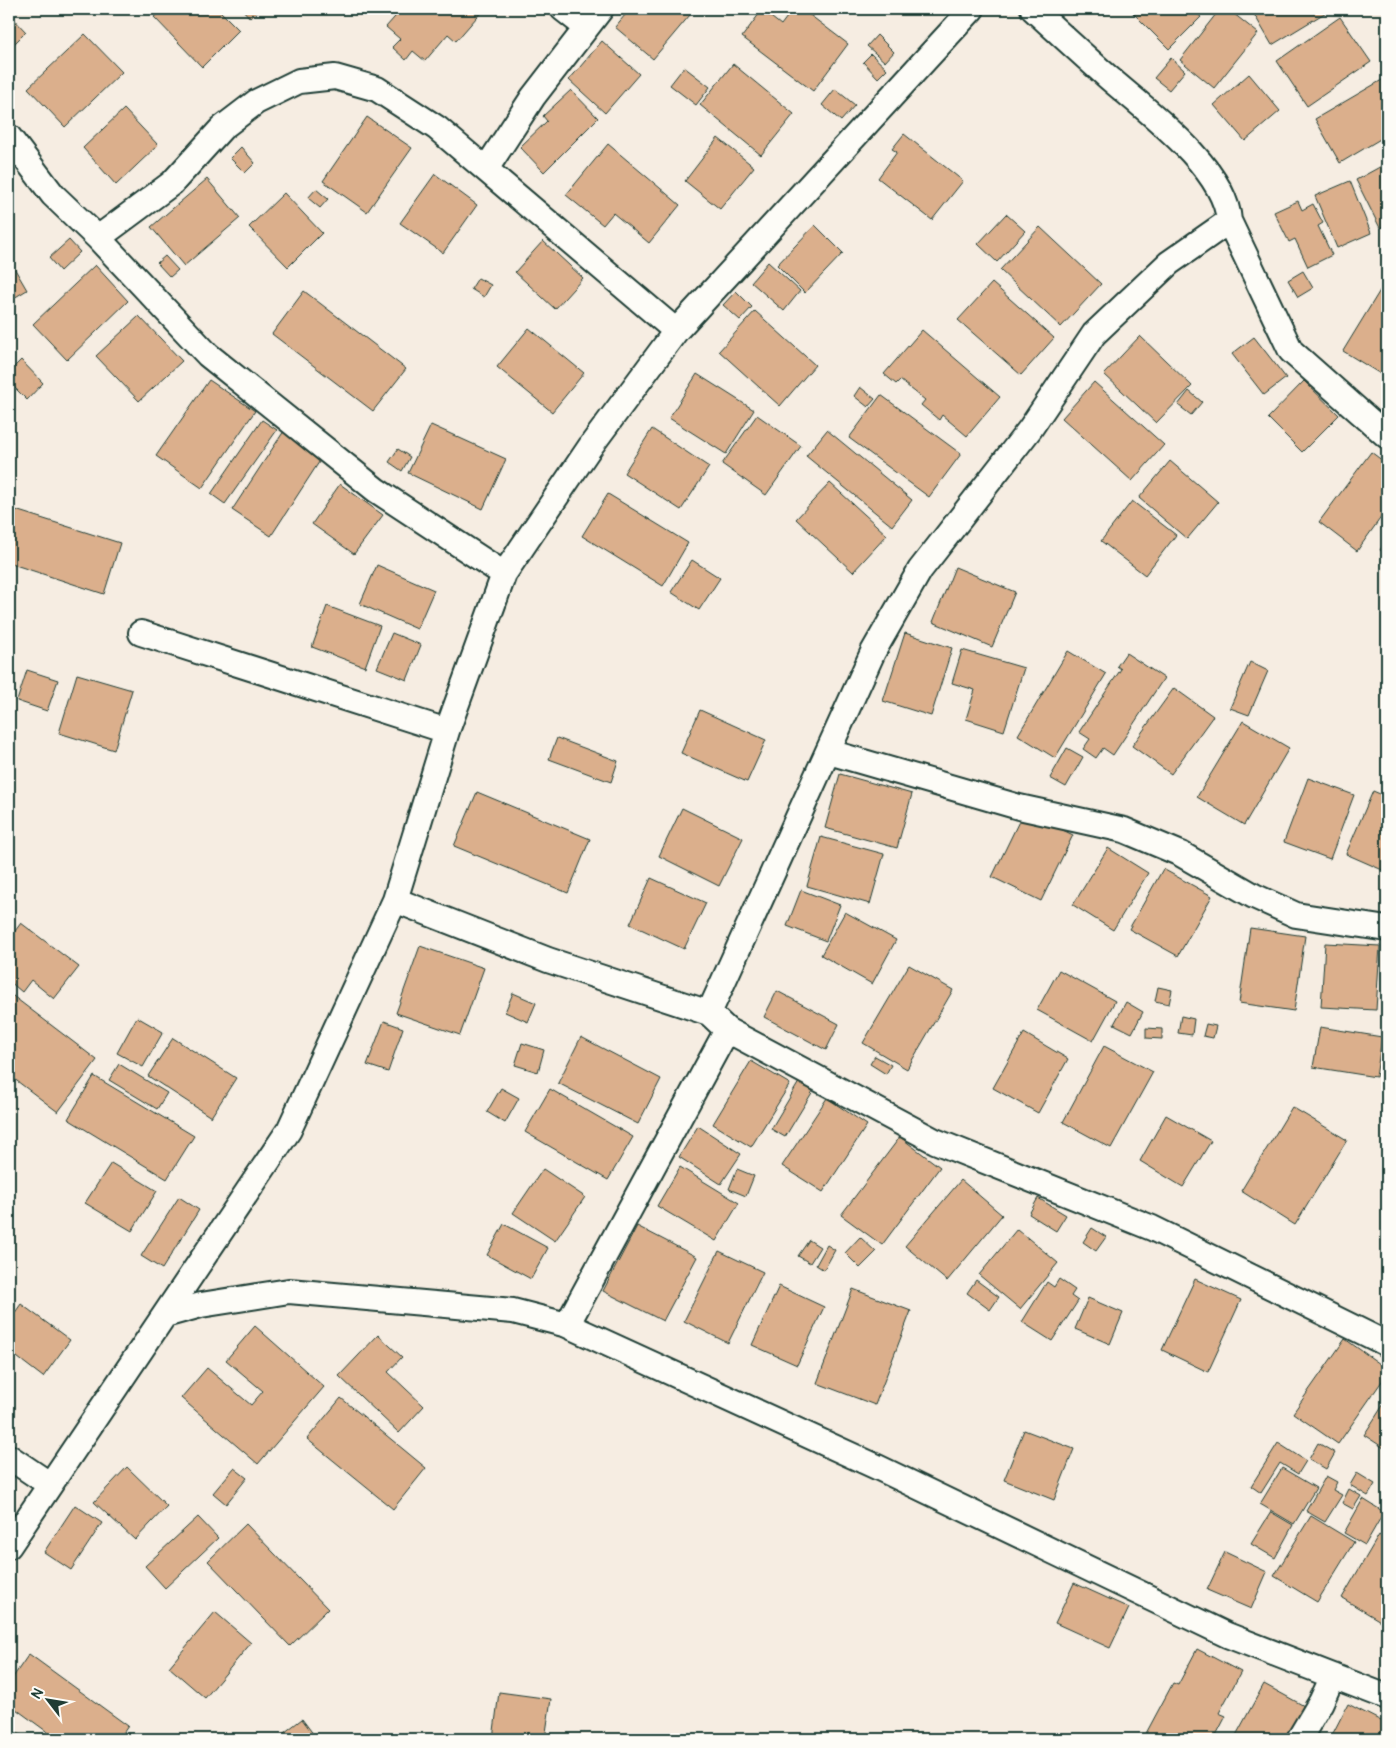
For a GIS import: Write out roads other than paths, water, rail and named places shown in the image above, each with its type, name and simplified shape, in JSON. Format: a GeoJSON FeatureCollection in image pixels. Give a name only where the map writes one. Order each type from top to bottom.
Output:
{"type":"FeatureCollection","features":[{"type":"Feature","properties":{"kind":"street"},"geometry":{"type":"LineString","coordinates":[[563,9],[586,27]]}},
{"type":"Feature","properties":{"kind":"street"},"geometry":{"type":"LineString","coordinates":[[486,169],[533,97],[600,9]]}},
{"type":"Feature","properties":{"kind":"street"},"geometry":{"type":"LineString","coordinates":[[9,1546],[49,1484],[290,1130],[395,900],[448,730],[504,574],[590,447],[676,331],[972,9]]}},
{"type":"Feature","properties":{"kind":"street"},"geometry":{"type":"LineString","coordinates":[[1033,9],[1166,126],[1204,168],[1228,207],[1229,221],[1291,350],[1387,436]]}},
{"type":"Feature","properties":{"kind":"street"},"geometry":{"type":"LineString","coordinates":[[98,238],[172,183],[222,128],[256,102],[298,82],[335,77],[377,89],[437,128],[676,331]]}},
{"type":"Feature","properties":{"kind":"street"},"geometry":{"type":"LineString","coordinates":[[9,137],[53,195],[98,238],[208,355],[376,490],[504,574]]}},
{"type":"Feature","properties":{"kind":"street"},"geometry":{"type":"LineString","coordinates":[[709,1012],[873,652],[920,570],[1030,429],[1094,334],[1169,263],[1229,221]]}},
{"type":"Feature","properties":{"kind":"street"},"geometry":{"type":"LineString","coordinates":[[141,633],[448,730]]}},
{"type":"Feature","properties":{"kind":"street"},"geometry":{"type":"LineString","coordinates":[[829,752],[1019,808],[1124,830],[1181,854],[1254,896],[1296,915],[1387,929]]}},
{"type":"Feature","properties":{"kind":"street"},"geometry":{"type":"LineString","coordinates":[[395,900],[548,960],[709,1012],[727,1030],[936,1141],[1152,1228],[1387,1344]]}},
{"type":"Feature","properties":{"kind":"street"},"geometry":{"type":"LineString","coordinates":[[566,1325],[727,1030]]}},
{"type":"Feature","properties":{"kind":"street"},"geometry":{"type":"LineString","coordinates":[[165,1315],[202,1305],[289,1291],[513,1311],[566,1325],[868,1463],[1227,1635],[1387,1697]]}},
{"type":"Feature","properties":{"kind":"street"},"geometry":{"type":"LineString","coordinates":[[9,1457],[49,1484]]}},
{"type":"Feature","properties":{"kind":"street"},"geometry":{"type":"LineString","coordinates":[[1299,1739],[1322,1702],[1332,1676]]}}]}
